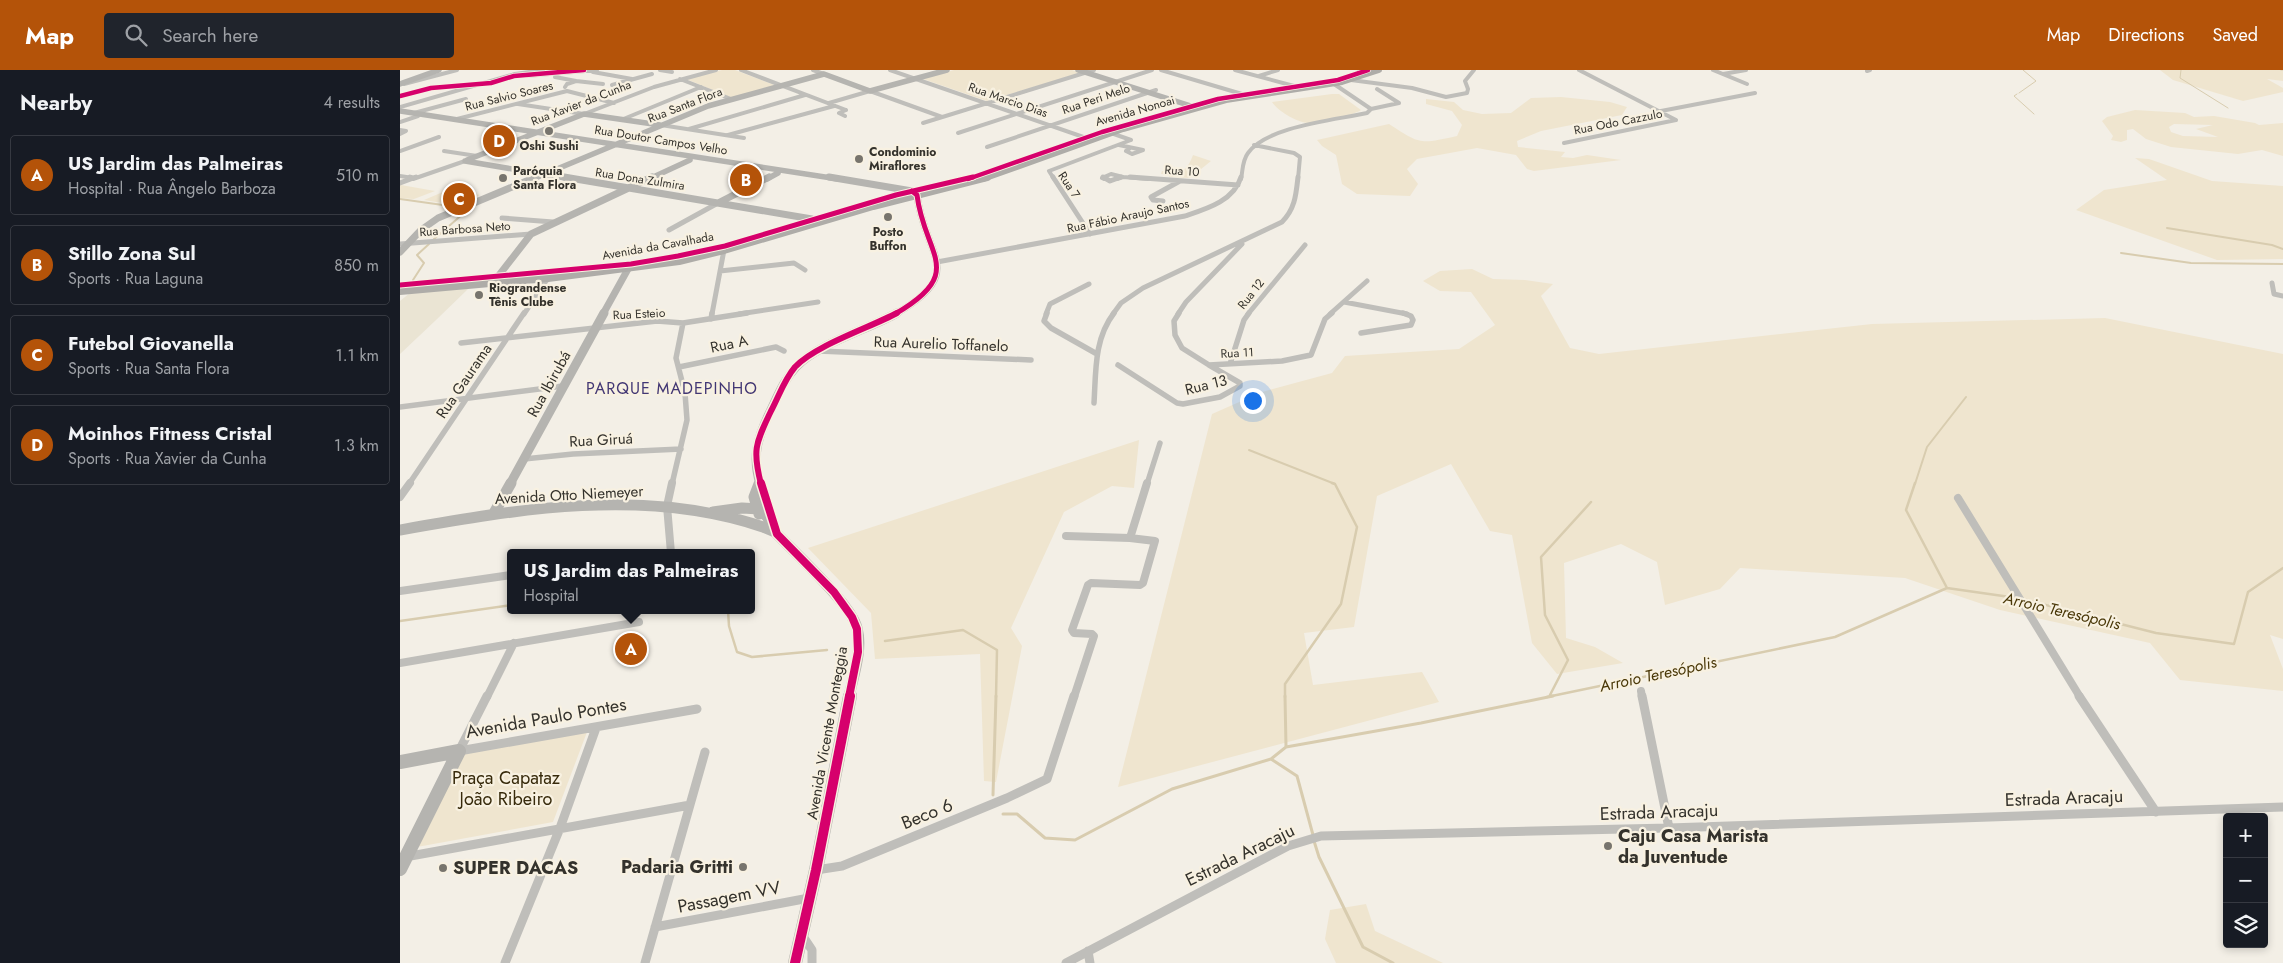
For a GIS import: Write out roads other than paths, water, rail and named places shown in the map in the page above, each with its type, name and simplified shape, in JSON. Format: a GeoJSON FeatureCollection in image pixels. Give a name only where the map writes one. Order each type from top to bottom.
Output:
{"type":"FeatureCollection","features":[{"type":"Feature","properties":{"kind":"main road","name":"Avenida Nonoai"},"geometry":{"type":"LineString","coordinates":[[1089,139],[1226,100],[1334,84],[1379,70]]}},
{"type":"Feature","properties":{"kind":"main road","name":"Avenida Nonoai"},"geometry":{"type":"LineString","coordinates":[[915,193],[986,178],[1089,139],[1198,104],[1242,94],[1338,80],[1363,71]]}},
{"type":"Feature","properties":{"kind":"main road"},"geometry":{"type":"LineString","coordinates":[[1181,112],[1198,104]]}},
{"type":"Feature","properties":{"kind":"main road","name":"Avenida da Cavalhada"},"geometry":{"type":"LineString","coordinates":[[400,291],[631,264],[678,256],[725,246],[812,219],[915,193]]}},
{"type":"Feature","properties":{"kind":"main road","name":"Avenida da Cavalhada"},"geometry":{"type":"LineString","coordinates":[[400,285],[548,278],[679,261],[724,250],[873,206],[899,196]]}},
{"type":"Feature","properties":{"kind":"main road"},"geometry":{"type":"LineString","coordinates":[[873,206],[895,203],[910,204]]}},
{"type":"Feature","properties":{"kind":"street"},"geometry":{"type":"LineString","coordinates":[[400,85],[439,70]]}},
{"type":"Feature","properties":{"kind":"street"},"geometry":{"type":"LineString","coordinates":[[400,85],[456,70]]}},
{"type":"Feature","properties":{"kind":"street"},"geometry":{"type":"LineString","coordinates":[[400,111],[515,74],[543,70]]}},
{"type":"Feature","properties":{"kind":"street"},"geometry":{"type":"LineString","coordinates":[[461,90],[522,77],[597,70]]}},
{"type":"Feature","properties":{"kind":"street"},"geometry":{"type":"LineString","coordinates":[[660,70],[672,72]]}},
{"type":"Feature","properties":{"kind":"street","name":"Rua Xavier da Cunha"},"geometry":{"type":"LineString","coordinates":[[400,183],[416,179],[614,102],[680,79],[716,70]]}},
{"type":"Feature","properties":{"kind":"street"},"geometry":{"type":"LineString","coordinates":[[741,70],[846,110],[839,114],[845,116]]}},
{"type":"Feature","properties":{"kind":"street"},"geometry":{"type":"LineString","coordinates":[[813,70],[943,118]]}},
{"type":"Feature","properties":{"kind":"street","name":"Rua Marcio Dias"},"geometry":{"type":"LineString","coordinates":[[890,70],[1089,139]]}},
{"type":"Feature","properties":{"kind":"street"},"geometry":{"type":"LineString","coordinates":[[829,103],[947,70]]}},
{"type":"Feature","properties":{"kind":"street"},"geometry":{"type":"LineString","coordinates":[[1078,70],[1191,106]]}},
{"type":"Feature","properties":{"kind":"street"},"geometry":{"type":"LineString","coordinates":[[923,124],[1094,70],[1198,104]]}},
{"type":"Feature","properties":{"kind":"street"},"geometry":{"type":"LineString","coordinates":[[958,133],[1152,70]]}},
{"type":"Feature","properties":{"kind":"street"},"geometry":{"type":"LineString","coordinates":[[1160,70],[1242,94]]}},
{"type":"Feature","properties":{"kind":"street"},"geometry":{"type":"LineString","coordinates":[[1235,70],[1294,86]]}},
{"type":"Feature","properties":{"kind":"street"},"geometry":{"type":"LineString","coordinates":[[1259,76],[1278,70]]}},
{"type":"Feature","properties":{"kind":"street"},"geometry":{"type":"LineString","coordinates":[[1351,80],[1378,87],[1416,89],[1442,96],[1456,97],[1467,93],[1465,81],[1474,70]]}},
{"type":"Feature","properties":{"kind":"street"},"geometry":{"type":"LineString","coordinates":[[1579,70],[1661,111],[1756,93]]}},
{"type":"Feature","properties":{"kind":"street"},"geometry":{"type":"LineString","coordinates":[[1713,70],[1747,84]]}},
{"type":"Feature","properties":{"kind":"street"},"geometry":{"type":"LineString","coordinates":[[1723,74],[1746,70]]}},
{"type":"Feature","properties":{"kind":"street"},"geometry":{"type":"LineString","coordinates":[[589,71],[632,79]]}},
{"type":"Feature","properties":{"kind":"street"},"geometry":{"type":"LineString","coordinates":[[612,84],[652,74]]}},
{"type":"Feature","properties":{"kind":"street","name":"Rua Santa Flora"},"geometry":{"type":"LineString","coordinates":[[400,252],[428,224],[454,211],[661,125],[731,99],[824,74]]}},
{"type":"Feature","properties":{"kind":"street"},"geometry":{"type":"LineString","coordinates":[[552,77],[603,84]]}},
{"type":"Feature","properties":{"kind":"street"},"geometry":{"type":"LineString","coordinates":[[680,79],[731,99]]}},
{"type":"Feature","properties":{"kind":"street"},"geometry":{"type":"LineString","coordinates":[[576,81],[567,84],[566,89],[614,102]]}},
{"type":"Feature","properties":{"kind":"street"},"geometry":{"type":"LineString","coordinates":[[1334,84],[1371,109]]}},
{"type":"Feature","properties":{"kind":"street"},"geometry":{"type":"LineString","coordinates":[[621,120],[701,87]]}},
{"type":"Feature","properties":{"kind":"street"},"geometry":{"type":"LineString","coordinates":[[1238,185],[1243,160],[1254,145],[1287,130],[1367,113],[1371,109],[1400,103],[1378,87]]}},
{"type":"Feature","properties":{"kind":"street","name":"Rua Salvio Soares"},"geometry":{"type":"LineString","coordinates":[[457,120],[566,89]]}},
{"type":"Feature","properties":{"kind":"street","name":"Rua Peri Melo"},"geometry":{"type":"LineString","coordinates":[[986,147],[1156,90]]}},
{"type":"Feature","properties":{"kind":"street"},"geometry":{"type":"LineString","coordinates":[[689,129],[805,95]]}},
{"type":"Feature","properties":{"kind":"street"},"geometry":{"type":"LineString","coordinates":[[400,122],[466,99]]}},
{"type":"Feature","properties":{"kind":"street"},"geometry":{"type":"LineString","coordinates":[[518,104],[744,138]]}},
{"type":"Feature","properties":{"kind":"street"},"geometry":{"type":"LineString","coordinates":[[728,135],[834,106]]}},
{"type":"Feature","properties":{"kind":"street","name":"Rua Doutor Campos Velho"},"geometry":{"type":"LineString","coordinates":[[400,111],[536,133]]}},
{"type":"Feature","properties":{"kind":"street","name":"Rua Odo Cazzulo"},"geometry":{"type":"LineString","coordinates":[[1564,143],[1676,120],[1661,111]]}},
{"type":"Feature","properties":{"kind":"street","name":"Rua Doutor Campos Velho"},"geometry":{"type":"LineString","coordinates":[[416,115],[457,120],[690,160],[778,173],[899,196]]}},
{"type":"Feature","properties":{"kind":"street"},"geometry":{"type":"LineString","coordinates":[[400,130],[406,131],[400,134]]}},
{"type":"Feature","properties":{"kind":"street"},"geometry":{"type":"LineString","coordinates":[[1111,133],[1131,140],[1119,145]]}},
{"type":"Feature","properties":{"kind":"street"},"geometry":{"type":"LineString","coordinates":[[400,151],[439,137]]}},
{"type":"Feature","properties":{"kind":"street"},"geometry":{"type":"LineString","coordinates":[[1119,145],[1129,149]]}},
{"type":"Feature","properties":{"kind":"street","name":"Rua 7"},"geometry":{"type":"LineString","coordinates":[[1090,234],[1049,171],[1119,145]]}},
{"type":"Feature","properties":{"kind":"street"},"geometry":{"type":"LineString","coordinates":[[1094,402],[1097,354],[1104,326],[1121,303],[1143,288],[1282,222],[1289,215],[1295,203],[1300,157],[1294,153],[1254,145]]}},
{"type":"Feature","properties":{"kind":"street","name":"Rua Doutor Campos Velho"},"geometry":{"type":"LineString","coordinates":[[612,146],[878,184],[915,193]]}},
{"type":"Feature","properties":{"kind":"street"},"geometry":{"type":"LineString","coordinates":[[444,151],[476,156]]}},
{"type":"Feature","properties":{"kind":"street","name":"Rua Dona Zulmira"},"geometry":{"type":"LineString","coordinates":[[465,160],[812,219]]}},
{"type":"Feature","properties":{"kind":"street"},"geometry":{"type":"LineString","coordinates":[[495,280],[531,234],[690,160]]}},
{"type":"Feature","properties":{"kind":"street"},"geometry":{"type":"LineString","coordinates":[[669,230],[778,173]]}},
{"type":"Feature","properties":{"kind":"street"},"geometry":{"type":"LineString","coordinates":[[400,176],[416,179]]}},
{"type":"Feature","properties":{"kind":"street","name":"Rua 10"},"geometry":{"type":"LineString","coordinates":[[1123,177],[1238,185]]}},
{"type":"Feature","properties":{"kind":"street"},"geometry":{"type":"LineString","coordinates":[[1163,201],[1153,200],[1151,197],[1180,181]]}},
{"type":"Feature","properties":{"kind":"street"},"geometry":{"type":"LineString","coordinates":[[870,189],[878,184]]}},
{"type":"Feature","properties":{"kind":"street","name":"Rua Fábio Araujo Santos"},"geometry":{"type":"LineString","coordinates":[[937,262],[1156,222],[1193,213],[1228,196],[1238,185]]}},
{"type":"Feature","properties":{"kind":"street"},"geometry":{"type":"LineString","coordinates":[[915,193],[918,212],[937,262]]}},
{"type":"Feature","properties":{"kind":"street"},"geometry":{"type":"LineString","coordinates":[[899,196],[918,212]]}},
{"type":"Feature","properties":{"kind":"street"},"geometry":{"type":"LineString","coordinates":[[502,218],[554,222]]}},
{"type":"Feature","properties":{"kind":"street","name":"Rua Barbosa Neto"},"geometry":{"type":"LineString","coordinates":[[400,244],[531,234]]}},
{"type":"Feature","properties":{"kind":"street","name":"Rua 11"},"geometry":{"type":"LineString","coordinates":[[1246,240],[1186,302],[1174,321],[1175,335],[1182,348],[1209,365],[1282,361],[1311,355],[1326,319],[1367,281]]}},
{"type":"Feature","properties":{"kind":"street","name":"Rua 12"},"geometry":{"type":"LineString","coordinates":[[1230,364],[1244,320],[1268,288],[1305,245]]}},
{"type":"Feature","properties":{"kind":"street"},"geometry":{"type":"LineString","coordinates":[[711,319],[724,250]]}},
{"type":"Feature","properties":{"kind":"street","name":"Avenida Vicente Monteggia"},"geometry":{"type":"LineString","coordinates":[[795,963],[816,870],[858,652],[857,628],[844,605],[774,526],[759,489],[754,458],[758,438],[791,371],[803,360],[920,298],[932,288],[937,278],[937,262]]}},
{"type":"Feature","properties":{"kind":"street"},"geometry":{"type":"LineString","coordinates":[[720,271],[794,263],[805,270]]}},
{"type":"Feature","properties":{"kind":"street","name":"Rua Ibirubá"},"geometry":{"type":"LineString","coordinates":[[494,513],[628,269]]}},
{"type":"Feature","properties":{"kind":"street","name":"Rua Gaurama"},"geometry":{"type":"LineString","coordinates":[[400,497],[548,278]]}},
{"type":"Feature","properties":{"kind":"street"},"geometry":{"type":"LineString","coordinates":[[2272,282],[2274,294],[2283,296]]}},
{"type":"Feature","properties":{"kind":"street"},"geometry":{"type":"LineString","coordinates":[[1088,284],[1050,304],[1044,321],[1051,328],[1097,354]]}},
{"type":"Feature","properties":{"kind":"street","name":"Rua Esteio"},"geometry":{"type":"LineString","coordinates":[[461,343],[657,321],[683,323],[818,302]]}},
{"type":"Feature","properties":{"kind":"street"},"geometry":{"type":"LineString","coordinates":[[1344,302],[1401,312],[1411,316],[1413,320],[1411,325],[1406,327],[1361,333]]}},
{"type":"Feature","properties":{"kind":"street"},"geometry":{"type":"LineString","coordinates":[[671,549],[667,506],[687,420],[685,393],[676,358],[683,323]]}},
{"type":"Feature","properties":{"kind":"street","name":"Rua A"},"geometry":{"type":"LineString","coordinates":[[679,367],[776,347],[784,351]]}},
{"type":"Feature","properties":{"kind":"street","name":"Rua Aurelio Toffanelo"},"geometry":{"type":"LineString","coordinates":[[819,351],[1031,360]]}},
{"type":"Feature","properties":{"kind":"street","name":"Rua 13"},"geometry":{"type":"LineString","coordinates":[[1118,365],[1182,404],[1222,396],[1240,386],[1240,382],[1209,365]]}},
{"type":"Feature","properties":{"kind":"street"},"geometry":{"type":"LineString","coordinates":[[400,406],[563,386]]}},
{"type":"Feature","properties":{"kind":"street"},"geometry":{"type":"LineString","coordinates":[[1066,536],[1130,538],[1160,443]]}},
{"type":"Feature","properties":{"kind":"street","name":"Rua Giruá"},"geometry":{"type":"LineString","coordinates":[[524,459],[573,454],[681,449]]}},
{"type":"Feature","properties":{"kind":"street"},"geometry":{"type":"LineString","coordinates":[[727,514],[759,489]]}},
{"type":"Feature","properties":{"kind":"street","name":"Avenida Vicente Monteggia"},"geometry":{"type":"LineString","coordinates":[[759,489],[757,509],[762,525],[774,526]]}},
{"type":"Feature","properties":{"kind":"street"},"geometry":{"type":"LineString","coordinates":[[1958,498],[2085,705],[2156,812]]}},
{"type":"Feature","properties":{"kind":"street","name":"Avenida Otto Niemeyer"},"geometry":{"type":"LineString","coordinates":[[400,530],[494,513],[584,506],[667,506],[727,514],[762,525]]}},
{"type":"Feature","properties":{"kind":"street"},"geometry":{"type":"LineString","coordinates":[[727,514],[748,515],[757,509],[762,510],[774,526]]}},
{"type":"Feature","properties":{"kind":"street","name":"Beco 6"},"geometry":{"type":"LineString","coordinates":[[816,870],[842,866],[1008,798],[1047,778],[1094,636],[1072,630],[1088,585],[1091,583],[1140,585],[1143,583],[1155,541],[1153,539],[1130,538]]}},
{"type":"Feature","properties":{"kind":"street"},"geometry":{"type":"LineString","coordinates":[[400,591],[507,576]]}},
{"type":"Feature","properties":{"kind":"street"},"geometry":{"type":"LineString","coordinates":[[400,663],[639,622]]}},
{"type":"Feature","properties":{"kind":"street"},"geometry":{"type":"LineString","coordinates":[[400,869],[403,857],[514,643]]}},
{"type":"Feature","properties":{"kind":"street"},"geometry":{"type":"LineString","coordinates":[[1641,691],[1669,828]]}},
{"type":"Feature","properties":{"kind":"street","name":"Avenida Paulo Pontes"},"geometry":{"type":"LineString","coordinates":[[400,762],[697,709]]}},
{"type":"Feature","properties":{"kind":"street"},"geometry":{"type":"LineString","coordinates":[[505,963],[560,828],[596,728]]}},
{"type":"Feature","properties":{"kind":"street"},"geometry":{"type":"LineString","coordinates":[[644,963],[705,752]]}},
{"type":"Feature","properties":{"kind":"street"},"geometry":{"type":"LineString","coordinates":[[403,857],[690,805]]}},
{"type":"Feature","properties":{"kind":"street","name":"Estrada Aracaju"},"geometry":{"type":"LineString","coordinates":[[1066,963],[1288,846],[1321,836],[1669,828],[2283,808]]}},
{"type":"Feature","properties":{"kind":"street","name":"Passagem VV"},"geometry":{"type":"LineString","coordinates":[[655,927],[809,898]]}},
{"type":"Feature","properties":{"kind":"street"},"geometry":{"type":"LineString","coordinates":[[801,933],[812,950],[812,963]]}},
{"type":"Feature","properties":{"kind":"street"},"geometry":{"type":"LineString","coordinates":[[1088,951],[1090,963]]}},
{"type":"Feature","properties":{"kind":"waterway"},"geometry":{"type":"LineString","coordinates":[[2019,93],[2036,81],[2023,70]]}},
{"type":"Feature","properties":{"kind":"waterway"},"geometry":{"type":"LineString","coordinates":[[2181,70],[2180,78],[2228,108]]}},
{"type":"Feature","properties":{"kind":"waterway"},"geometry":{"type":"LineString","coordinates":[[540,72],[567,71]]}},
{"type":"Feature","properties":{"kind":"waterway"},"geometry":{"type":"LineString","coordinates":[[487,84],[503,79]]}},
{"type":"Feature","properties":{"kind":"waterway"},"geometry":{"type":"LineString","coordinates":[[400,96],[431,88],[469,86]]}},
{"type":"Feature","properties":{"kind":"waterway"},"geometry":{"type":"LineString","coordinates":[[2017,94],[2014,96],[2034,114]]}},
{"type":"Feature","properties":{"kind":"waterway"},"geometry":{"type":"LineString","coordinates":[[400,199],[457,207]]}},
{"type":"Feature","properties":{"kind":"waterway"},"geometry":{"type":"LineString","coordinates":[[434,239],[464,213],[462,210]]}},
{"type":"Feature","properties":{"kind":"waterway"},"geometry":{"type":"LineString","coordinates":[[2167,228],[2272,245],[2283,249]]}},
{"type":"Feature","properties":{"kind":"waterway"},"geometry":{"type":"LineString","coordinates":[[413,280],[424,263],[417,255],[429,244]]}},
{"type":"Feature","properties":{"kind":"waterway"},"geometry":{"type":"LineString","coordinates":[[2121,253],[2191,263],[2283,264]]}},
{"type":"Feature","properties":{"kind":"waterway"},"geometry":{"type":"LineString","coordinates":[[1915,484],[1927,447],[1966,397]]}},
{"type":"Feature","properties":{"kind":"waterway"},"geometry":{"type":"LineString","coordinates":[[1249,450],[1335,484]]}},
{"type":"Feature","properties":{"kind":"waterway"},"geometry":{"type":"LineString","coordinates":[[1915,483],[1906,510],[1947,588]]}},
{"type":"Feature","properties":{"kind":"waterway"},"geometry":{"type":"LineString","coordinates":[[1285,696],[1285,684],[1341,604],[1357,527],[1335,484]]}},
{"type":"Feature","properties":{"kind":"waterway"},"geometry":{"type":"LineString","coordinates":[[1550,695],[1568,660],[1545,615],[1541,557],[1591,502]]}},
{"type":"Feature","properties":{"kind":"waterway","name":"Arroio Teresópolis"},"geometry":{"type":"LineString","coordinates":[[2022,599],[2156,633],[2234,644],[2248,592],[2283,568]]}},
{"type":"Feature","properties":{"kind":"waterway","name":"Arroio Teresópolis"},"geometry":{"type":"LineString","coordinates":[[1547,697],[1835,637],[1947,588]]}},
{"type":"Feature","properties":{"kind":"waterway","name":"Arroio Teresópolis"},"geometry":{"type":"LineString","coordinates":[[1947,588],[2017,598]]}},
{"type":"Feature","properties":{"kind":"waterway"},"geometry":{"type":"LineString","coordinates":[[400,621],[507,606]]}},
{"type":"Feature","properties":{"kind":"waterway"},"geometry":{"type":"LineString","coordinates":[[728,614],[729,626],[737,652],[752,657],[827,650]]}},
{"type":"Feature","properties":{"kind":"waterway"},"geometry":{"type":"LineString","coordinates":[[885,641],[963,630],[997,650],[996,697]]}},
{"type":"Feature","properties":{"kind":"waterway"},"geometry":{"type":"LineString","coordinates":[[993,795],[996,696]]}},
{"type":"Feature","properties":{"kind":"waterway"},"geometry":{"type":"LineString","coordinates":[[1285,696],[1286,747]]}},
{"type":"Feature","properties":{"kind":"waterway","name":"Arroio Teresópolis"},"geometry":{"type":"LineString","coordinates":[[1286,747],[1421,723],[1553,696]]}},
{"type":"Feature","properties":{"kind":"waterway","name":"Arroio Teresópolis"},"geometry":{"type":"LineString","coordinates":[[1271,759],[1286,747]]}},
{"type":"Feature","properties":{"kind":"waterway","name":"Arroio Teresópolis"},"geometry":{"type":"LineString","coordinates":[[1003,814],[1017,814],[1045,838],[1075,840],[1172,789],[1271,759]]}},
{"type":"Feature","properties":{"kind":"waterway"},"geometry":{"type":"LineString","coordinates":[[1271,759],[1297,776],[1313,835]]}},
{"type":"Feature","properties":{"kind":"waterway"},"geometry":{"type":"LineString","coordinates":[[1314,841],[1319,857],[1363,947],[1393,963]]}},
{"type":"Feature","properties":{"kind":"place","name":"Oshi Sushi"},"geometry":{"type":"Point","coordinates":[549,131]}},
{"type":"Feature","properties":{"kind":"place","name":"Moinhos Fitness Cristal"},"geometry":{"type":"Point","coordinates":[499,141]}},
{"type":"Feature","properties":{"kind":"place","name":"Condominio Miraflores"},"geometry":{"type":"Point","coordinates":[859,159]}},
{"type":"Feature","properties":{"kind":"place","name":"Paróquia Santa Flora"},"geometry":{"type":"Point","coordinates":[503,178]}},
{"type":"Feature","properties":{"kind":"place","name":"Stillo Zona Sul"},"geometry":{"type":"Point","coordinates":[746,180]}},
{"type":"Feature","properties":{"kind":"place","name":"Futebol Giovanella"},"geometry":{"type":"Point","coordinates":[459,199]}},
{"type":"Feature","properties":{"kind":"place","name":"Posto Buffon"},"geometry":{"type":"Point","coordinates":[888,217]}},
{"type":"Feature","properties":{"kind":"place","name":"Riograndense Tênis Clube"},"geometry":{"type":"Point","coordinates":[479,295]}},
{"type":"Feature","properties":{"kind":"place","name":"US Jardim das Palmeiras"},"geometry":{"type":"Point","coordinates":[631,649]}},
{"type":"Feature","properties":{"kind":"place","name":"Caju Casa Marista da Juventude"},"geometry":{"type":"Point","coordinates":[1608,846]}},
{"type":"Feature","properties":{"kind":"place","name":"Padaria Gritti"},"geometry":{"type":"Point","coordinates":[743,867]}},
{"type":"Feature","properties":{"kind":"place","name":"SUPER DACAS"},"geometry":{"type":"Point","coordinates":[443,868]}},
{"type":"Feature","properties":{"kind":"district","name":"PARQUE MADEPINHO"},"geometry":{"type":"Point","coordinates":[672,388]}},
{"type":"Feature","properties":{"kind":"park label","name":"Praça Capataz João Ribeiro"},"geometry":{"type":"Point","coordinates":[506,788]}}]}
